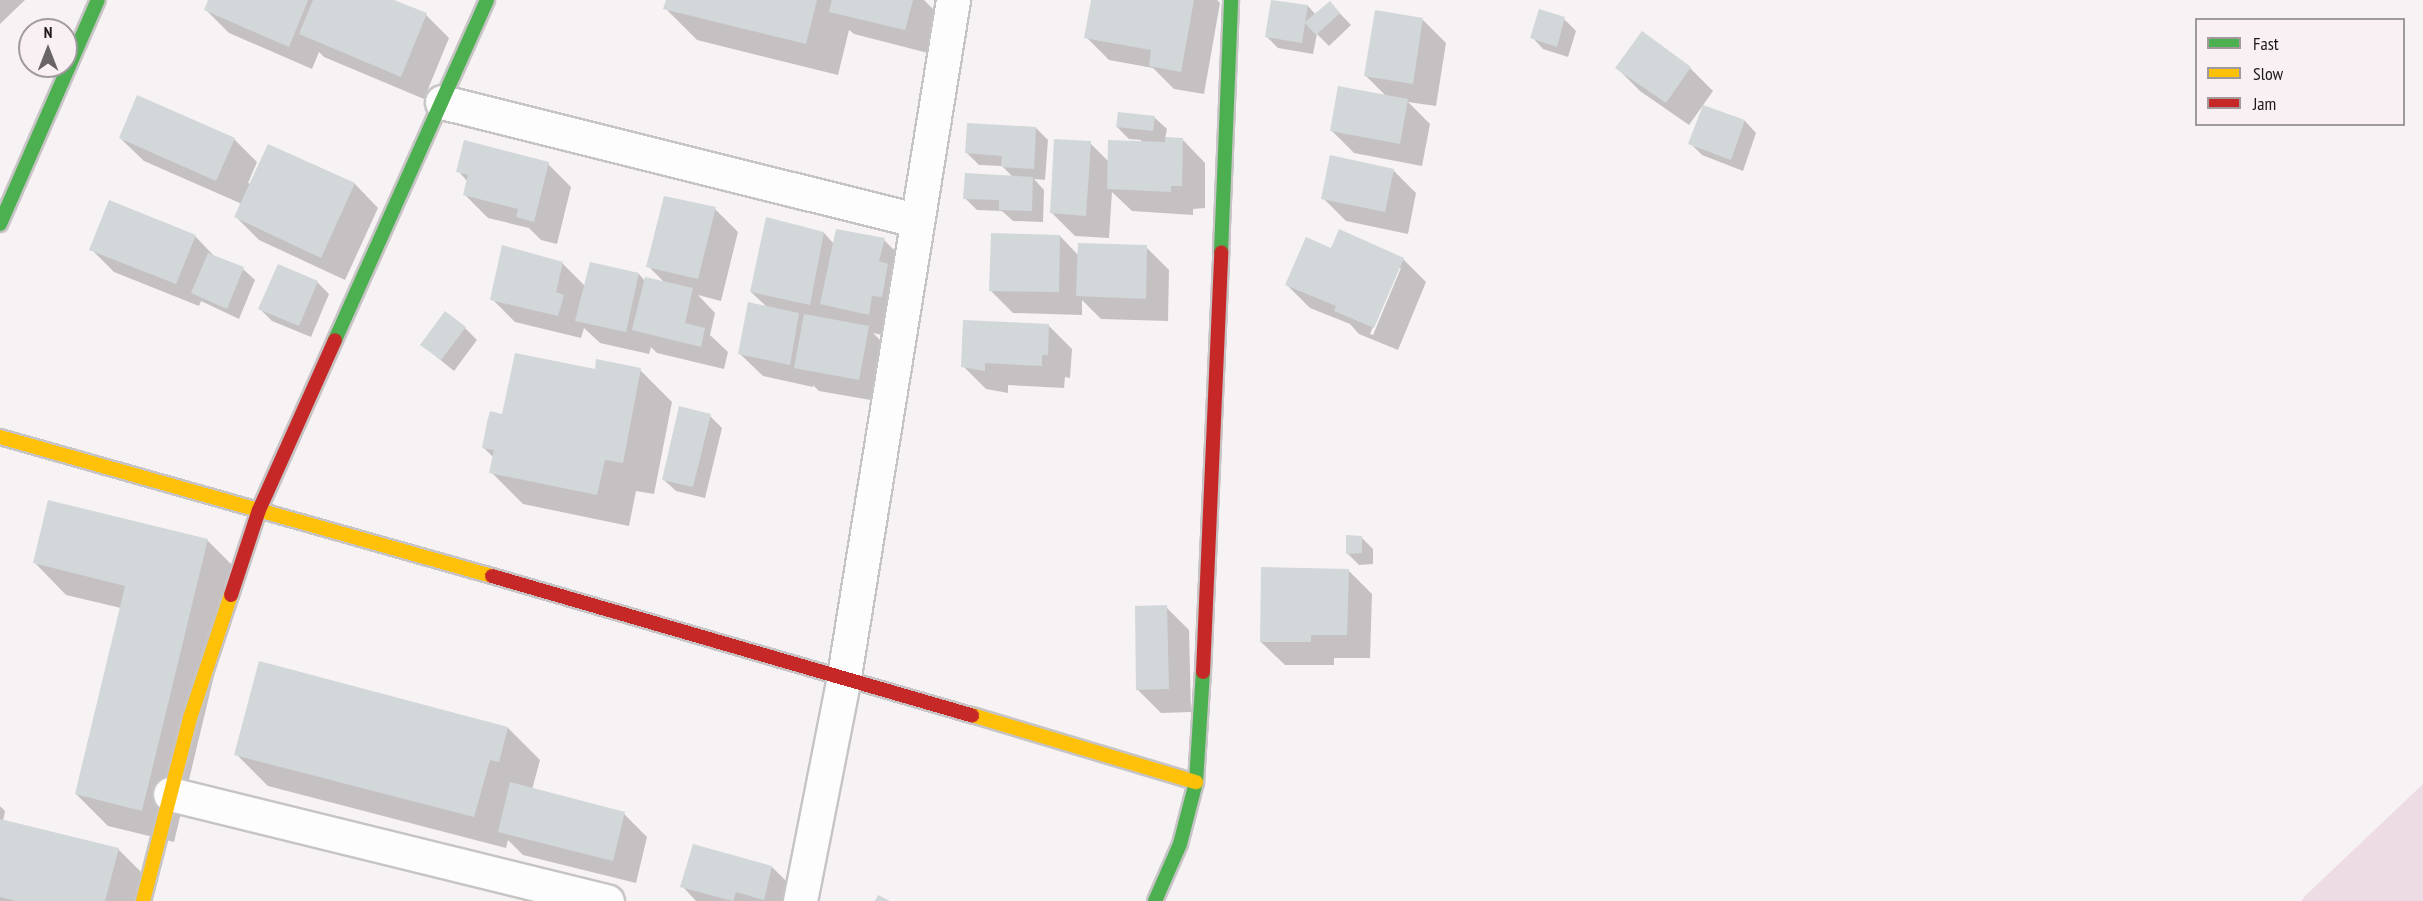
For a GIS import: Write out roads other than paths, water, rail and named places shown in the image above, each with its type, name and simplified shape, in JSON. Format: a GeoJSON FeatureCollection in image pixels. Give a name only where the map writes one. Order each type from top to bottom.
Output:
{"type":"FeatureCollection","features":[{"type":"Feature","properties":{"kind":"street"},"geometry":{"type":"LineString","coordinates":[[0,224],[98,0]]}},
{"type":"Feature","properties":{"kind":"street"},"geometry":{"type":"LineString","coordinates":[[143,901],[190,718],[259,510],[487,0]]}},
{"type":"Feature","properties":{"kind":"street"},"geometry":{"type":"LineString","coordinates":[[800,901],[844,676],[953,0]]}},
{"type":"Feature","properties":{"kind":"street"},"geometry":{"type":"LineString","coordinates":[[1155,901],[1180,844],[1196,782],[1201,728],[1221,178],[1231,0]]}},
{"type":"Feature","properties":{"kind":"street"},"geometry":{"type":"LineString","coordinates":[[442,102],[917,220]]}},
{"type":"Feature","properties":{"kind":"street"},"geometry":{"type":"LineString","coordinates":[[0,437],[844,676],[1196,782]]}},
{"type":"Feature","properties":{"kind":"street"},"geometry":{"type":"LineString","coordinates":[[170,795],[608,901]]}}]}
